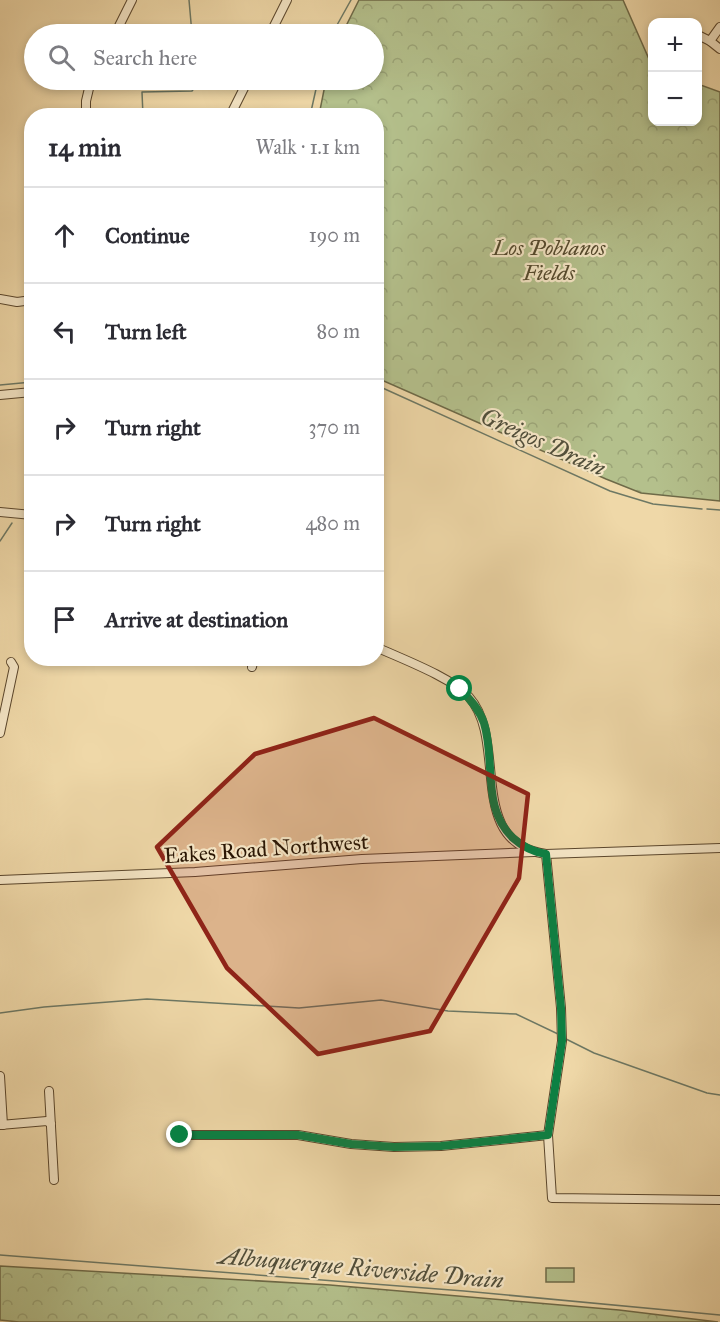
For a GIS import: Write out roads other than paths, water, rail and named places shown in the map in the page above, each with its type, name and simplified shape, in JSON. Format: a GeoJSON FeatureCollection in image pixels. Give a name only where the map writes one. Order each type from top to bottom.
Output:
{"type":"FeatureCollection","features":[{"type":"Feature","properties":{"kind":"street"},"geometry":{"type":"LineString","coordinates":[[120,24],[132,0]]}},
{"type":"Feature","properties":{"kind":"street"},"geometry":{"type":"LineString","coordinates":[[275,24],[287,0]]}},
{"type":"Feature","properties":{"kind":"street"},"geometry":{"type":"LineString","coordinates":[[710,41],[720,27]]}},
{"type":"Feature","properties":{"kind":"street"},"geometry":{"type":"LineString","coordinates":[[702,37],[720,49]]}},
{"type":"Feature","properties":{"kind":"street"},"geometry":{"type":"LineString","coordinates":[[87,108],[89,90]]}},
{"type":"Feature","properties":{"kind":"street"},"geometry":{"type":"LineString","coordinates":[[234,108],[243,90]]}},
{"type":"Feature","properties":{"kind":"street"},"geometry":{"type":"LineString","coordinates":[[0,299],[24,301]]}},
{"type":"Feature","properties":{"kind":"street"},"geometry":{"type":"LineString","coordinates":[[0,395],[24,393]]}},
{"type":"Feature","properties":{"kind":"street"},"geometry":{"type":"LineString","coordinates":[[0,512],[24,514]]}},
{"type":"Feature","properties":{"kind":"street"},"geometry":{"type":"LineString","coordinates":[[384,651],[450,683],[469,698],[484,723],[495,812],[508,833],[520,844],[534,852],[546,854],[720,848]]}},
{"type":"Feature","properties":{"kind":"street"},"geometry":{"type":"LineString","coordinates":[[0,733],[14,667],[11,662]]}},
{"type":"Feature","properties":{"kind":"street","name":"Eakes Road Northwest"},"geometry":{"type":"LineString","coordinates":[[0,880],[195,872],[362,859],[534,852]]}},
{"type":"Feature","properties":{"kind":"street"},"geometry":{"type":"LineString","coordinates":[[546,854],[558,960],[562,1024],[562,1041],[548,1135],[552,1198],[720,1200]]}},
{"type":"Feature","properties":{"kind":"street"},"geometry":{"type":"LineString","coordinates":[[0,1076],[2,1125],[47,1121],[51,1124]]}},
{"type":"Feature","properties":{"kind":"street"},"geometry":{"type":"LineString","coordinates":[[50,1091],[54,1180]]}},
{"type":"Feature","properties":{"kind":"street"},"geometry":{"type":"LineString","coordinates":[[180,1135],[298,1135],[351,1144],[394,1147],[441,1146],[548,1135]]}},
{"type":"Feature","properties":{"kind":"waterway"},"geometry":{"type":"LineString","coordinates":[[189,0],[191,24]]}},
{"type":"Feature","properties":{"kind":"waterway"},"geometry":{"type":"LineString","coordinates":[[338,24],[351,0]]}},
{"type":"Feature","properties":{"kind":"waterway"},"geometry":{"type":"LineString","coordinates":[[143,108],[142,92],[193,90]]}},
{"type":"Feature","properties":{"kind":"waterway"},"geometry":{"type":"LineString","coordinates":[[312,108],[316,90]]}},
{"type":"Feature","properties":{"kind":"waterway"},"geometry":{"type":"LineString","coordinates":[[0,385],[24,383]]}},
{"type":"Feature","properties":{"kind":"waterway","name":"Greigos Drain"},"geometry":{"type":"LineString","coordinates":[[384,389],[610,491],[653,504],[702,509]]}},
{"type":"Feature","properties":{"kind":"waterway"},"geometry":{"type":"LineString","coordinates":[[707,509],[720,510]]}},
{"type":"Feature","properties":{"kind":"waterway"},"geometry":{"type":"LineString","coordinates":[[0,541],[12,523]]}},
{"type":"Feature","properties":{"kind":"waterway"},"geometry":{"type":"LineString","coordinates":[[0,1013],[44,1007],[147,999],[299,1008],[381,1000],[448,1011],[516,1014],[558,1034]]}},
{"type":"Feature","properties":{"kind":"waterway"},"geometry":{"type":"LineString","coordinates":[[566,1039],[594,1053],[707,1093],[720,1095]]}},
{"type":"Feature","properties":{"kind":"waterway","name":"Albuquerque Riverside Drain"},"geometry":{"type":"LineString","coordinates":[[0,1255],[464,1291],[720,1315]]}},
{"type":"Feature","properties":{"kind":"park label","name":"Los Poblanos Fields"},"geometry":{"type":"Point","coordinates":[549,260]}}]}
